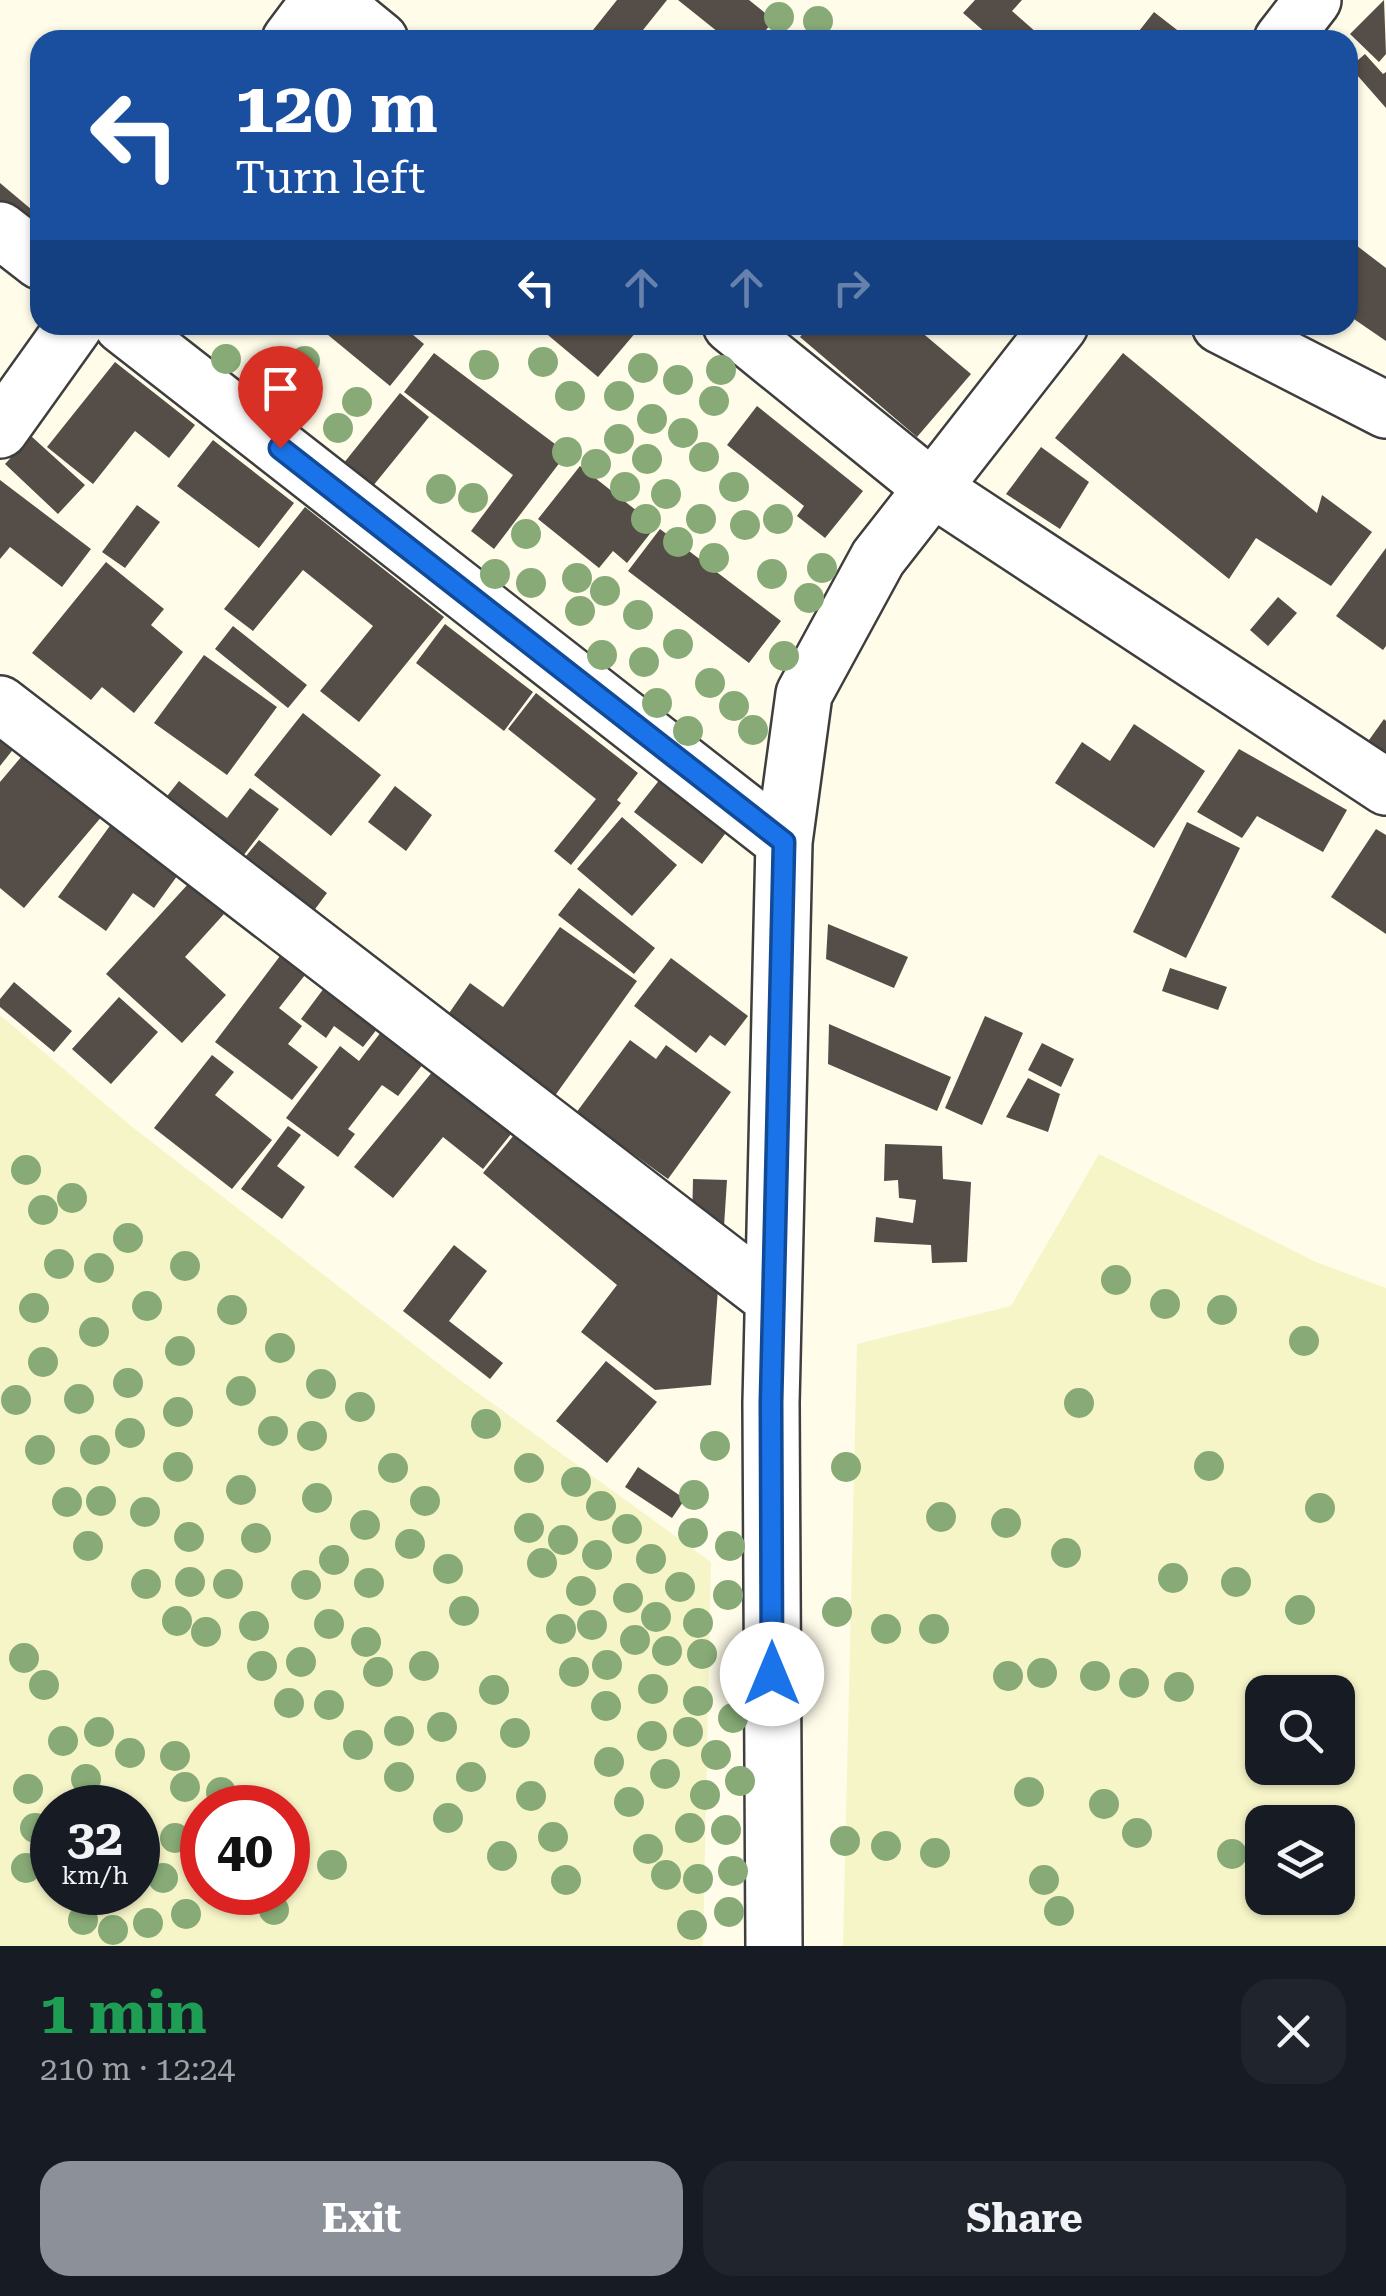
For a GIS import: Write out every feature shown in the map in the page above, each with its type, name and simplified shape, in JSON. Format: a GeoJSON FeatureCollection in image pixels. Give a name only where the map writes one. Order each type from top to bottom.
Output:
{"type":"FeatureCollection","features":[{"type":"Feature","properties":{"kind":"street"},"geometry":{"type":"LineString","coordinates":[[298,30],[320,0]]}},
{"type":"Feature","properties":{"kind":"street"},"geometry":{"type":"LineString","coordinates":[[331,0],[368,30]]}},
{"type":"Feature","properties":{"kind":"street"},"geometry":{"type":"LineString","coordinates":[[1290,30],[1313,0]]}},
{"type":"Feature","properties":{"kind":"street"},"geometry":{"type":"LineString","coordinates":[[0,230],[30,253]]}},
{"type":"Feature","properties":{"kind":"street"},"geometry":{"type":"LineString","coordinates":[[0,430],[68,335]]}},
{"type":"Feature","properties":{"kind":"street"},"geometry":{"type":"LineString","coordinates":[[135,335],[784,842]]}},
{"type":"Feature","properties":{"kind":"street"},"geometry":{"type":"LineString","coordinates":[[743,335],[932,488],[1386,787]]}},
{"type":"Feature","properties":{"kind":"street"},"geometry":{"type":"LineString","coordinates":[[774,1946],[773,1299],[784,842],[804,694],[878,558],[1052,335]]}},
{"type":"Feature","properties":{"kind":"street"},"geometry":{"type":"LineString","coordinates":[[1240,335],[1386,410]]}},
{"type":"Feature","properties":{"kind":"street"},"geometry":{"type":"LineString","coordinates":[[0,704],[773,1299]]}},
{"type":"Feature","properties":{"kind":"green space"},"geometry":{"type":"Polygon","coordinates":[[[0,1015],[131,1126],[452,1374],[711,1562],[703,1946],[0,1946],[0,1015]]]}},
{"type":"Feature","properties":{"kind":"green space"},"geometry":{"type":"Polygon","coordinates":[[[1099,1154],[1316,1262],[1386,1288],[1386,1946],[843,1946],[857,1344],[1011,1306],[1099,1154]]]}},
{"type":"Feature","properties":{"kind":"building"},"geometry":{"type":"Polygon","coordinates":[[[617,0],[667,0],[643,30],[593,30],[617,0]]]}},
{"type":"Feature","properties":{"kind":"building"},"geometry":{"type":"Polygon","coordinates":[[[678,0],[749,0],[774,20],[766,30],[716,30],[678,0]]]}},
{"type":"Feature","properties":{"kind":"building"},"geometry":{"type":"Polygon","coordinates":[[[975,0],[1022,0],[1012,11],[1034,30],[983,30],[963,13],[975,0]]]}},
{"type":"Feature","properties":{"kind":"building"},"geometry":{"type":"Polygon","coordinates":[[[1384,0],[1386,54],[1379,62],[1358,42],[1358,30],[1354,30],[1384,0]]]}},
{"type":"Feature","properties":{"kind":"building"},"geometry":{"type":"Polygon","coordinates":[[[1154,12],[1177,30],[1140,30],[1154,12]]]}},
{"type":"Feature","properties":{"kind":"building"},"geometry":{"type":"Polygon","coordinates":[[[1365,54],[1383,74],[1386,72],[1386,108],[1358,76],[1358,60],[1365,54]]]}},
{"type":"Feature","properties":{"kind":"building"},"geometry":{"type":"Polygon","coordinates":[[[0,183],[30,208],[30,224],[21,235],[0,217],[0,183]]]}},
{"type":"Feature","properties":{"kind":"building"},"geometry":{"type":"Polygon","coordinates":[[[1358,247],[1386,268],[1386,341],[1358,322],[1358,247]]]}},
{"type":"Feature","properties":{"kind":"building"},"geometry":{"type":"Polygon","coordinates":[[[328,335],[413,335],[424,344],[390,386],[328,335]]]}},
{"type":"Feature","properties":{"kind":"building"},"geometry":{"type":"Polygon","coordinates":[[[548,335],[634,335],[598,377],[548,335]]]}},
{"type":"Feature","properties":{"kind":"building"},"geometry":{"type":"Polygon","coordinates":[[[925,335],[971,374],[917,437],[800,337],[925,335]]]}},
{"type":"Feature","properties":{"kind":"building"},"geometry":{"type":"Polygon","coordinates":[[[434,353],[567,453],[494,549],[471,531],[513,475],[404,392],[434,353]]]}},
{"type":"Feature","properties":{"kind":"building"},"geometry":{"type":"Polygon","coordinates":[[[1123,353],[1317,513],[1322,495],[1372,532],[1331,586],[1256,538],[1229,579],[1055,438],[1123,353]]]}},
{"type":"Feature","properties":{"kind":"building"},"geometry":{"type":"Polygon","coordinates":[[[115,362],[195,425],[169,458],[135,431],[93,484],[47,447],[115,362]]]}},
{"type":"Feature","properties":{"kind":"building"},"geometry":{"type":"Polygon","coordinates":[[[400,393],[429,417],[364,497],[335,474],[400,393]]]}},
{"type":"Feature","properties":{"kind":"building"},"geometry":{"type":"Polygon","coordinates":[[[757,406],[863,491],[825,538],[797,516],[804,506],[727,445],[757,406]]]}},
{"type":"Feature","properties":{"kind":"building"},"geometry":{"type":"Polygon","coordinates":[[[31,436],[85,485],[58,514],[5,464],[31,436]]]}},
{"type":"Feature","properties":{"kind":"building"},"geometry":{"type":"Polygon","coordinates":[[[213,440],[294,503],[259,548],[177,486],[213,440]]]}},
{"type":"Feature","properties":{"kind":"building"},"geometry":{"type":"Polygon","coordinates":[[[1041,447],[1089,482],[1060,529],[1006,494],[1041,447]]]}},
{"type":"Feature","properties":{"kind":"building"},"geometry":{"type":"Polygon","coordinates":[[[580,466],[656,526],[627,563],[613,551],[599,568],[538,519],[580,466]]]}},
{"type":"Feature","properties":{"kind":"building"},"geometry":{"type":"Polygon","coordinates":[[[0,480],[91,549],[62,587],[10,547],[0,559],[0,480]]]}},
{"type":"Feature","properties":{"kind":"building"},"geometry":{"type":"Polygon","coordinates":[[[137,505],[160,522],[125,568],[102,552],[137,505]]]}},
{"type":"Feature","properties":{"kind":"building"},"geometry":{"type":"Polygon","coordinates":[[[305,507],[444,617],[359,722],[320,691],[373,626],[303,570],[253,631],[224,609],[305,507]]]}},
{"type":"Feature","properties":{"kind":"building"},"geometry":{"type":"Polygon","coordinates":[[[660,529],[781,621],[749,663],[628,571],[660,529]]]}},
{"type":"Feature","properties":{"kind":"building"},"geometry":{"type":"Polygon","coordinates":[[[1386,548],[1386,646],[1383,650],[1336,616],[1386,548]]]}},
{"type":"Feature","properties":{"kind":"building"},"geometry":{"type":"Polygon","coordinates":[[[106,562],[164,609],[151,625],[183,652],[134,713],[102,687],[91,700],[32,653],[106,562]]]}},
{"type":"Feature","properties":{"kind":"building"},"geometry":{"type":"Polygon","coordinates":[[[1278,597],[1297,613],[1268,646],[1250,630],[1278,597]]]}},
{"type":"Feature","properties":{"kind":"building"},"geometry":{"type":"Polygon","coordinates":[[[445,624],[533,692],[504,731],[416,663],[445,624]]]}},
{"type":"Feature","properties":{"kind":"building"},"geometry":{"type":"Polygon","coordinates":[[[233,626],[307,685],[288,708],[215,649],[233,626]]]}},
{"type":"Feature","properties":{"kind":"building"},"geometry":{"type":"Polygon","coordinates":[[[204,655],[277,707],[227,775],[154,723],[204,655]]]}},
{"type":"Feature","properties":{"kind":"building"},"geometry":{"type":"Polygon","coordinates":[[[536,693],[638,773],[617,800],[621,803],[571,865],[554,851],[596,799],[508,729],[536,693]]]}},
{"type":"Feature","properties":{"kind":"building"},"geometry":{"type":"Polygon","coordinates":[[[303,713],[381,775],[331,836],[254,775],[303,713]]]}},
{"type":"Feature","properties":{"kind":"building"},"geometry":{"type":"Polygon","coordinates":[[[1386,721],[1386,762],[1364,747],[1386,721]]]}},
{"type":"Feature","properties":{"kind":"building"},"geometry":{"type":"Polygon","coordinates":[[[1134,724],[1205,771],[1154,848],[1055,783],[1082,742],[1110,761],[1134,724]]]}},
{"type":"Feature","properties":{"kind":"building"},"geometry":{"type":"Polygon","coordinates":[[[0,735],[15,747],[0,766],[0,735]]]}},
{"type":"Feature","properties":{"kind":"building"},"geometry":{"type":"Polygon","coordinates":[[[1239,749],[1347,810],[1323,852],[1257,816],[1242,838],[1197,812],[1239,749]]]}},
{"type":"Feature","properties":{"kind":"building"},"geometry":{"type":"Polygon","coordinates":[[[27,750],[103,815],[24,908],[0,888],[0,782],[27,750]]]}},
{"type":"Feature","properties":{"kind":"building"},"geometry":{"type":"Polygon","coordinates":[[[661,778],[728,830],[702,864],[634,812],[661,778]]]}},
{"type":"Feature","properties":{"kind":"building"},"geometry":{"type":"Polygon","coordinates":[[[179,781],[227,818],[250,788],[279,809],[237,864],[160,805],[179,781]]]}},
{"type":"Feature","properties":{"kind":"building"},"geometry":{"type":"Polygon","coordinates":[[[395,786],[432,815],[406,851],[368,822],[395,786]]]}},
{"type":"Feature","properties":{"kind":"building"},"geometry":{"type":"Polygon","coordinates":[[[622,817],[677,865],[632,916],[577,869],[622,817]]]}},
{"type":"Feature","properties":{"kind":"building"},"geometry":{"type":"Polygon","coordinates":[[[1187,822],[1240,848],[1186,958],[1133,932],[1187,822]]]}},
{"type":"Feature","properties":{"kind":"building"},"geometry":{"type":"Polygon","coordinates":[[[112,823],[180,872],[154,908],[133,893],[106,931],[58,897],[112,823]]]}},
{"type":"Feature","properties":{"kind":"building"},"geometry":{"type":"Polygon","coordinates":[[[1376,829],[1386,835],[1386,934],[1331,897],[1376,829]]]}},
{"type":"Feature","properties":{"kind":"building"},"geometry":{"type":"Polygon","coordinates":[[[259,840],[327,893],[307,920],[237,867],[259,840]]]}},
{"type":"Feature","properties":{"kind":"building"},"geometry":{"type":"Polygon","coordinates":[[[189,883],[224,914],[185,957],[226,995],[182,1043],[106,974],[189,883]]]}},
{"type":"Feature","properties":{"kind":"building"},"geometry":{"type":"Polygon","coordinates":[[[579,888],[655,948],[634,974],[558,915],[579,888]]]}},
{"type":"Feature","properties":{"kind":"building"},"geometry":{"type":"Polygon","coordinates":[[[828,924],[908,957],[894,988],[826,959],[828,924]]]}},
{"type":"Feature","properties":{"kind":"building"},"geometry":{"type":"Polygon","coordinates":[[[560,927],[637,981],[554,1097],[445,1019],[470,983],[503,1007],[560,927]]]}},
{"type":"Feature","properties":{"kind":"building"},"geometry":{"type":"Polygon","coordinates":[[[280,956],[305,975],[279,1008],[302,1026],[288,1044],[318,1067],[292,1100],[215,1042],[280,956]]]}},
{"type":"Feature","properties":{"kind":"building"},"geometry":{"type":"Polygon","coordinates":[[[671,958],[748,1016],[725,1046],[710,1035],[696,1053],[634,1006],[671,958]]]}},
{"type":"Feature","properties":{"kind":"building"},"geometry":{"type":"Polygon","coordinates":[[[1170,968],[1227,987],[1218,1010],[1162,991],[1170,968]]]}},
{"type":"Feature","properties":{"kind":"building"},"geometry":{"type":"Polygon","coordinates":[[[14,982],[72,1031],[54,1052],[0,1007],[0,999],[14,982]]]}},
{"type":"Feature","properties":{"kind":"building"},"geometry":{"type":"Polygon","coordinates":[[[327,984],[381,1024],[363,1047],[334,1026],[326,1038],[301,1019],[327,984]]]}},
{"type":"Feature","properties":{"kind":"building"},"geometry":{"type":"Polygon","coordinates":[[[119,997],[158,1032],[111,1084],[72,1049],[119,997]]]}},
{"type":"Feature","properties":{"kind":"building"},"geometry":{"type":"Polygon","coordinates":[[[985,1016],[1023,1033],[982,1125],[945,1108],[985,1016]]]}},
{"type":"Feature","properties":{"kind":"building"},"geometry":{"type":"Polygon","coordinates":[[[829,1024],[951,1077],[937,1111],[828,1064],[829,1024]]]}},
{"type":"Feature","properties":{"kind":"building"},"geometry":{"type":"Polygon","coordinates":[[[381,1032],[423,1064],[398,1096],[382,1085],[348,1129],[355,1134],[338,1157],[286,1118],[340,1046],[359,1061],[381,1032]]]}},
{"type":"Feature","properties":{"kind":"building"},"geometry":{"type":"Polygon","coordinates":[[[630,1040],[656,1059],[666,1045],[731,1092],[668,1179],[576,1113],[630,1040]]]}},
{"type":"Feature","properties":{"kind":"building"},"geometry":{"type":"Polygon","coordinates":[[[1042,1043],[1074,1059],[1061,1087],[1028,1070],[1042,1043]]]}},
{"type":"Feature","properties":{"kind":"building"},"geometry":{"type":"Polygon","coordinates":[[[212,1055],[234,1072],[215,1095],[272,1140],[232,1189],[154,1128],[212,1055]]]}},
{"type":"Feature","properties":{"kind":"building"},"geometry":{"type":"Polygon","coordinates":[[[433,1071],[511,1134],[483,1169],[443,1137],[393,1198],[354,1167],[433,1071]]]}},
{"type":"Feature","properties":{"kind":"building"},"geometry":{"type":"Polygon","coordinates":[[[1028,1078],[1060,1094],[1048,1132],[1006,1117],[1028,1078]]]}},
{"type":"Feature","properties":{"kind":"building"},"geometry":{"type":"Polygon","coordinates":[[[288,1126],[301,1135],[277,1166],[305,1187],[282,1219],[241,1189],[288,1126]]]}},
{"type":"Feature","properties":{"kind":"building"},"geometry":{"type":"Polygon","coordinates":[[[514,1135],[718,1289],[711,1385],[655,1390],[581,1332],[617,1285],[483,1173],[514,1135]]]}},
{"type":"Feature","properties":{"kind":"building"},"geometry":{"type":"Polygon","coordinates":[[[885,1144],[942,1146],[943,1179],[971,1182],[967,1262],[932,1263],[931,1245],[874,1242],[876,1217],[913,1223],[916,1200],[899,1198],[898,1180],[884,1181],[885,1144]]]}},
{"type":"Feature","properties":{"kind":"building"},"geometry":{"type":"Polygon","coordinates":[[[693,1179],[727,1180],[723,1242],[692,1223],[693,1179]]]}},
{"type":"Feature","properties":{"kind":"building"},"geometry":{"type":"Polygon","coordinates":[[[454,1245],[487,1271],[449,1321],[503,1363],[490,1379],[403,1311],[454,1245]]]}},
{"type":"Feature","properties":{"kind":"building"},"geometry":{"type":"Polygon","coordinates":[[[606,1361],[657,1402],[607,1463],[556,1421],[606,1361]]]}},
{"type":"Feature","properties":{"kind":"building"},"geometry":{"type":"Polygon","coordinates":[[[638,1467],[685,1499],[672,1518],[625,1487],[638,1467]]]}},
{"type":"Feature","properties":{"kind":"route"},"geometry":{"type":"LineString","coordinates":[[280,448],[784,842],[771,1402],[772,1674]]}}]}
